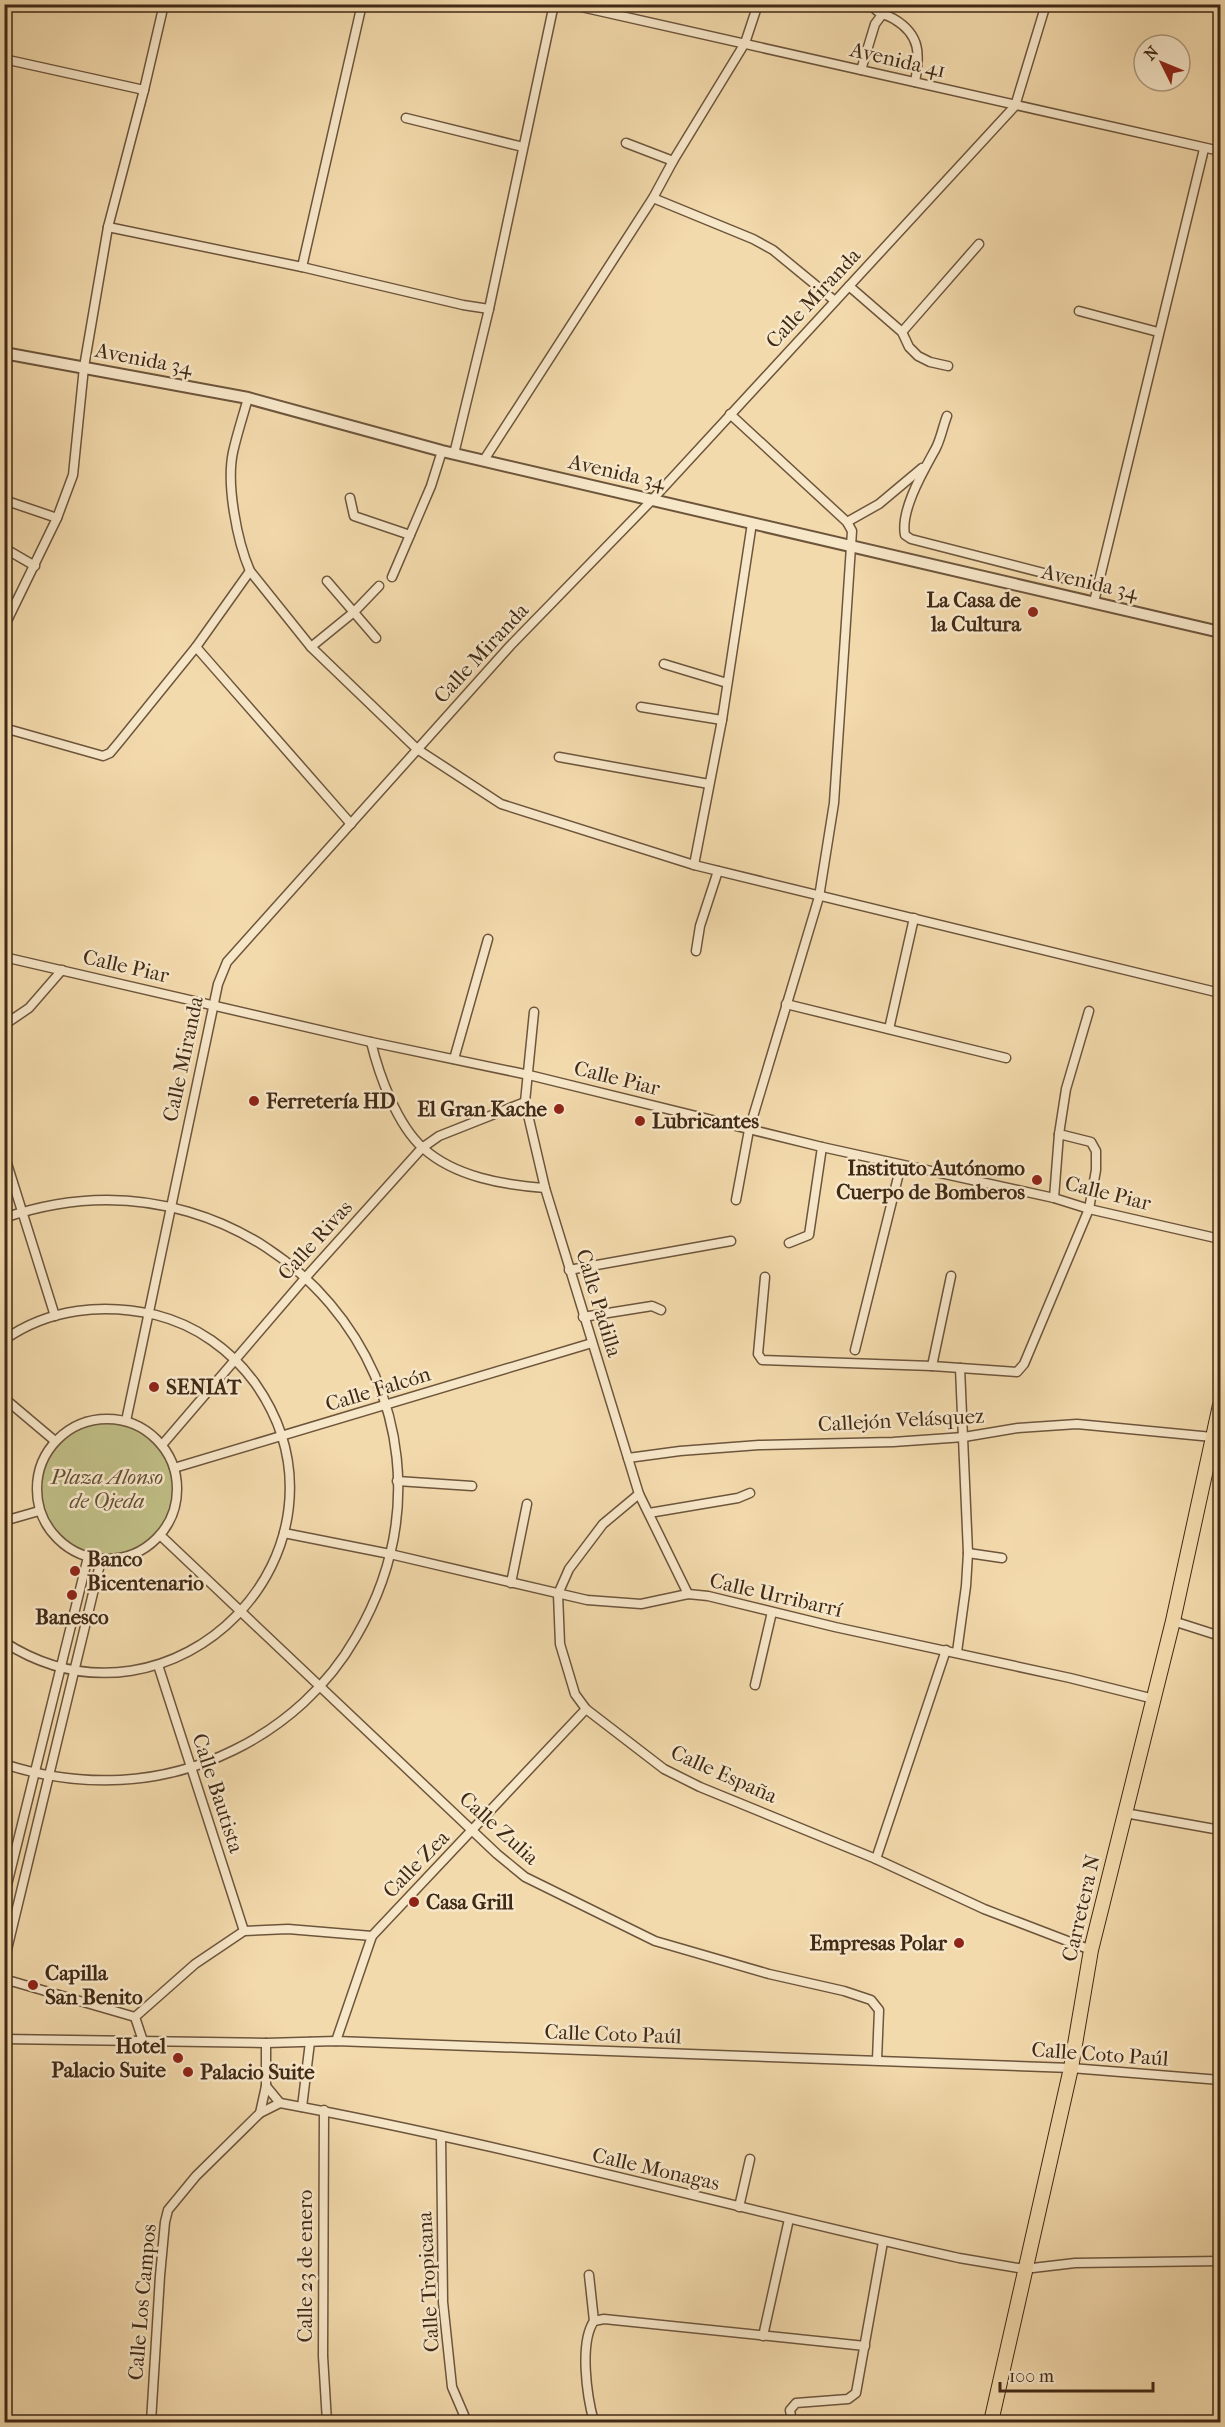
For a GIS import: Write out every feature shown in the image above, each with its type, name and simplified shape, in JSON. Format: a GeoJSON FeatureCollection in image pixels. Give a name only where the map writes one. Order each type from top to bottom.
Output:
{"type":"FeatureCollection","features":[{"type":"Feature","properties":{"kind":"main road","name":"Carretera N"},"geometry":{"type":"LineString","coordinates":[[991,2422],[1071,2068],[1091,1950],[1173,1621],[1212,1437],[1221,1405]]}},
{"type":"Feature","properties":{"kind":"street"},"geometry":{"type":"LineString","coordinates":[[4,627],[57,518],[73,475],[84,368],[108,227],[164,4]]}},
{"type":"Feature","properties":{"kind":"street"},"geometry":{"type":"LineString","coordinates":[[302,267],[362,4]]}},
{"type":"Feature","properties":{"kind":"street"},"geometry":{"type":"LineString","coordinates":[[454,454],[489,309],[554,4]]}},
{"type":"Feature","properties":{"kind":"street","name":"Avenida 41"},"geometry":{"type":"LineString","coordinates":[[568,4],[1221,151]]}},
{"type":"Feature","properties":{"kind":"street"},"geometry":{"type":"LineString","coordinates":[[484,460],[653,198],[745,43],[758,4]]}},
{"type":"Feature","properties":{"kind":"street"},"geometry":{"type":"LineString","coordinates":[[870,4],[881,15],[897,21],[913,35],[918,47],[915,82]]}},
{"type":"Feature","properties":{"kind":"street","name":"Calle Miranda"},"geometry":{"type":"LineString","coordinates":[[126,1421],[213,1005],[221,973],[227,962],[510,646],[651,501],[1015,106],[1046,4]]}},
{"type":"Feature","properties":{"kind":"street"},"geometry":{"type":"LineString","coordinates":[[861,70],[875,24],[881,15]]}},
{"type":"Feature","properties":{"kind":"street"},"geometry":{"type":"LineString","coordinates":[[4,58],[144,90]]}},
{"type":"Feature","properties":{"kind":"street"},"geometry":{"type":"LineString","coordinates":[[406,118],[523,147]]}},
{"type":"Feature","properties":{"kind":"street"},"geometry":{"type":"LineString","coordinates":[[626,143],[673,161]]}},
{"type":"Feature","properties":{"kind":"street"},"geometry":{"type":"LineString","coordinates":[[1094,602],[1204,149]]}},
{"type":"Feature","properties":{"kind":"street"},"geometry":{"type":"LineString","coordinates":[[653,198],[753,239],[773,250],[835,301]]}},
{"type":"Feature","properties":{"kind":"street"},"geometry":{"type":"LineString","coordinates":[[108,227],[489,309]]}},
{"type":"Feature","properties":{"kind":"street"},"geometry":{"type":"LineString","coordinates":[[902,332],[979,244]]}},
{"type":"Feature","properties":{"kind":"street"},"geometry":{"type":"LineString","coordinates":[[849,286],[902,332],[909,347],[918,356],[930,362],[948,366]]}},
{"type":"Feature","properties":{"kind":"street"},"geometry":{"type":"LineString","coordinates":[[1079,311],[1158,332]]}},
{"type":"Feature","properties":{"kind":"street","name":"Avenida 34"},"geometry":{"type":"LineString","coordinates":[[4,353],[248,398],[454,454],[1221,632]]}},
{"type":"Feature","properties":{"kind":"street"},"geometry":{"type":"LineString","coordinates":[[248,398],[232,454],[232,487],[238,542],[250,571],[311,646],[417,749],[501,804],[694,866],[1221,993]]}},
{"type":"Feature","properties":{"kind":"street"},"geometry":{"type":"LineString","coordinates":[[730,414],[847,522],[852,531],[834,803],[819,897],[749,1130],[736,1200]]}},
{"type":"Feature","properties":{"kind":"street"},"geometry":{"type":"LineString","coordinates":[[947,416],[937,446],[924,467],[903,525],[905,535],[911,539],[1098,586]]}},
{"type":"Feature","properties":{"kind":"street"},"geometry":{"type":"LineString","coordinates":[[392,577],[431,486],[442,451]]}},
{"type":"Feature","properties":{"kind":"street"},"geometry":{"type":"LineString","coordinates":[[847,522],[879,504],[924,467]]}},
{"type":"Feature","properties":{"kind":"street"},"geometry":{"type":"LineString","coordinates":[[350,498],[354,516],[410,535]]}},
{"type":"Feature","properties":{"kind":"street"},"geometry":{"type":"LineString","coordinates":[[4,500],[57,518]]}},
{"type":"Feature","properties":{"kind":"street"},"geometry":{"type":"LineString","coordinates":[[694,866],[722,720],[752,524]]}},
{"type":"Feature","properties":{"kind":"street"},"geometry":{"type":"LineString","coordinates":[[4,548],[35,566]]}},
{"type":"Feature","properties":{"kind":"street"},"geometry":{"type":"LineString","coordinates":[[4,728],[103,756],[110,753],[196,647],[250,571]]}},
{"type":"Feature","properties":{"kind":"street"},"geometry":{"type":"LineString","coordinates":[[327,581],[376,638]]}},
{"type":"Feature","properties":{"kind":"street"},"geometry":{"type":"LineString","coordinates":[[311,646],[354,612],[380,586]]}},
{"type":"Feature","properties":{"kind":"street"},"geometry":{"type":"LineString","coordinates":[[196,647],[351,824]]}},
{"type":"Feature","properties":{"kind":"street"},"geometry":{"type":"LineString","coordinates":[[664,664],[728,683]]}},
{"type":"Feature","properties":{"kind":"street"},"geometry":{"type":"LineString","coordinates":[[641,707],[722,720]]}},
{"type":"Feature","properties":{"kind":"street"},"geometry":{"type":"LineString","coordinates":[[559,757],[710,784]]}},
{"type":"Feature","properties":{"kind":"street"},"geometry":{"type":"LineString","coordinates":[[696,951],[700,926],[718,871]]}},
{"type":"Feature","properties":{"kind":"street"},"geometry":{"type":"LineString","coordinates":[[889,1029],[914,918]]}},
{"type":"Feature","properties":{"kind":"street"},"geometry":{"type":"LineString","coordinates":[[454,1059],[488,939]]}},
{"type":"Feature","properties":{"kind":"street","name":"Calle Piar"},"geometry":{"type":"LineString","coordinates":[[4,957],[371,1042],[528,1074],[749,1130],[1054,1198],[1089,1209],[1221,1239]]}},
{"type":"Feature","properties":{"kind":"street"},"geometry":{"type":"LineString","coordinates":[[4,1025],[29,1008],[62,970]]}},
{"type":"Feature","properties":{"kind":"street"},"geometry":{"type":"LineString","coordinates":[[786,1004],[1006,1058]]}},
{"type":"Feature","properties":{"kind":"street","name":"Calle Padilla"},"geometry":{"type":"LineString","coordinates":[[534,1011],[525,1102],[545,1188],[639,1494],[688,1594]]}},
{"type":"Feature","properties":{"kind":"street"},"geometry":{"type":"LineString","coordinates":[[1054,1198],[1059,1134],[1066,1089],[1089,1011]]}},
{"type":"Feature","properties":{"kind":"street"},"geometry":{"type":"LineString","coordinates":[[371,1042],[377,1066],[391,1100],[422,1148],[449,1164],[495,1182],[545,1188]]}},
{"type":"Feature","properties":{"kind":"street","name":"Calle Rivas"},"geometry":{"type":"LineString","coordinates":[[162,1445],[234,1359],[422,1148],[439,1136],[525,1102]]}},
{"type":"Feature","properties":{"kind":"street"},"geometry":{"type":"LineString","coordinates":[[765,1277],[758,1354],[762,1360],[932,1366],[1017,1372],[1024,1364],[1089,1209],[1096,1170],[1095,1145],[1059,1134]]}},
{"type":"Feature","properties":{"kind":"street"},"geometry":{"type":"LineString","coordinates":[[789,1243],[809,1235],[822,1147]]}},
{"type":"Feature","properties":{"kind":"street"},"geometry":{"type":"LineString","coordinates":[[4,1154],[55,1316]]}},
{"type":"Feature","properties":{"kind":"street"},"geometry":{"type":"LineString","coordinates":[[855,1350],[901,1165]]}},
{"type":"Feature","properties":{"kind":"street"},"geometry":{"type":"LineString","coordinates":[[4,1218],[59,1203],[96,1199],[134,1200],[171,1206],[208,1217],[243,1232],[276,1252],[306,1277],[335,1309],[359,1345],[385,1405],[394,1443],[397,1481],[395,1522],[390,1554],[380,1586],[363,1624],[346,1653],[320,1686],[260,1737],[225,1755],[191,1768],[154,1777],[119,1781],[83,1781],[48,1776],[4,1764]]}},
{"type":"Feature","properties":{"kind":"street"},"geometry":{"type":"LineString","coordinates":[[569,1270],[730,1241]]}},
{"type":"Feature","properties":{"kind":"street"},"geometry":{"type":"LineString","coordinates":[[932,1366],[951,1276]]}},
{"type":"Feature","properties":{"kind":"street"},"geometry":{"type":"LineString","coordinates":[[583,1317],[652,1306],[661,1310]]}},
{"type":"Feature","properties":{"kind":"street"},"geometry":{"type":"LineString","coordinates":[[4,1340],[31,1325],[55,1316],[83,1310],[111,1308],[148,1313],[186,1326],[212,1341],[234,1359],[263,1395],[281,1436],[289,1485],[284,1533],[267,1576],[241,1614],[203,1645],[181,1657],[158,1665],[116,1673],[60,1667],[35,1659],[4,1642]]}},
{"type":"Feature","properties":{"kind":"street","name":"Calle Falcón"},"geometry":{"type":"LineString","coordinates":[[174,1468],[592,1343]]}},
{"type":"Feature","properties":{"kind":"street"},"geometry":{"type":"LineString","coordinates":[[957,1652],[968,1553],[960,1368]]}},
{"type":"Feature","properties":{"kind":"street"},"geometry":{"type":"LineString","coordinates":[[4,1398],[55,1441]]}},
{"type":"Feature","properties":{"kind":"street"},"geometry":{"type":"LineString","coordinates":[[95,1419],[126,1421],[146,1430],[162,1445],[174,1468],[176,1503],[170,1520],[150,1545],[133,1554],[101,1560],[77,1553],[50,1532],[39,1511],[38,1474],[47,1451],[55,1441],[80,1424],[95,1419]]}},
{"type":"Feature","properties":{"kind":"street","name":"Callejón Velásquez"},"geometry":{"type":"LineString","coordinates":[[628,1458],[759,1444],[893,1442],[964,1437],[1018,1428],[1077,1424],[1212,1437]]}},
{"type":"Feature","properties":{"kind":"street"},"geometry":{"type":"LineString","coordinates":[[397,1481],[472,1486]]}},
{"type":"Feature","properties":{"kind":"street"},"geometry":{"type":"LineString","coordinates":[[649,1513],[738,1498],[750,1493]]}},
{"type":"Feature","properties":{"kind":"street","name":"Calle España"},"geometry":{"type":"LineString","coordinates":[[639,1494],[603,1524],[569,1569],[558,1594],[562,1654],[575,1694],[586,1709],[664,1769],[876,1859],[984,1909],[1091,1950]]}},
{"type":"Feature","properties":{"kind":"street"},"geometry":{"type":"LineString","coordinates":[[512,1583],[527,1504]]}},
{"type":"Feature","properties":{"kind":"street"},"geometry":{"type":"LineString","coordinates":[[4,1521],[39,1511]]}},
{"type":"Feature","properties":{"kind":"street","name":"Calle Urribarrí"},"geometry":{"type":"LineString","coordinates":[[284,1533],[390,1554],[587,1600],[641,1605],[688,1594],[957,1652],[1154,1700]]}},
{"type":"Feature","properties":{"kind":"street","name":"Calle Zulia"},"geometry":{"type":"LineString","coordinates":[[160,1535],[241,1614],[525,1878],[655,1941],[769,1974],[844,1990],[871,2000],[879,2010],[877,2060]]}},
{"type":"Feature","properties":{"kind":"street"},"geometry":{"type":"LineString","coordinates":[[968,1553],[1002,1558]]}},
{"type":"Feature","properties":{"kind":"street"},"geometry":{"type":"LineString","coordinates":[[4,1897],[88,1557]]}},
{"type":"Feature","properties":{"kind":"street"},"geometry":{"type":"LineString","coordinates":[[4,1962],[101,1560]]}},
{"type":"Feature","properties":{"kind":"street"},"geometry":{"type":"LineString","coordinates":[[755,1685],[772,1612]]}},
{"type":"Feature","properties":{"kind":"street"},"geometry":{"type":"LineString","coordinates":[[1173,1621],[1221,1636]]}},
{"type":"Feature","properties":{"kind":"street"},"geometry":{"type":"LineString","coordinates":[[876,1859],[946,1650]]}},
{"type":"Feature","properties":{"kind":"street","name":"Calle Bautista"},"geometry":{"type":"LineString","coordinates":[[158,1665],[244,1931]]}},
{"type":"Feature","properties":{"kind":"street","name":"Calle Zea"},"geometry":{"type":"LineString","coordinates":[[336,2041],[372,1936],[586,1709]]}},
{"type":"Feature","properties":{"kind":"street"},"geometry":{"type":"LineString","coordinates":[[1125,1813],[1221,1830]]}},
{"type":"Feature","properties":{"kind":"street"},"geometry":{"type":"LineString","coordinates":[[135,2017],[195,1964],[244,1931],[288,1929],[372,1936]]}},
{"type":"Feature","properties":{"kind":"street"},"geometry":{"type":"LineString","coordinates":[[4,1979],[135,2017]]}},
{"type":"Feature","properties":{"kind":"street"},"geometry":{"type":"LineString","coordinates":[[135,2017],[143,2041]]}},
{"type":"Feature","properties":{"kind":"street","name":"Calle Coto Paúl"},"geometry":{"type":"LineString","coordinates":[[4,2039],[266,2043],[336,2041],[1071,2068],[1221,2080]]}},
{"type":"Feature","properties":{"kind":"street"},"geometry":{"type":"LineString","coordinates":[[302,2107],[310,2042]]}},
{"type":"Feature","properties":{"kind":"street"},"geometry":{"type":"LineString","coordinates":[[260,2113],[266,2086],[266,2043]]}},
{"type":"Feature","properties":{"kind":"street"},"geometry":{"type":"LineString","coordinates":[[260,2113],[280,2103],[266,2086]]}},
{"type":"Feature","properties":{"kind":"street","name":"Calle Monagas"},"geometry":{"type":"LineString","coordinates":[[280,2103],[324,2110],[441,2136],[959,2258],[1024,2269],[1076,2263],[1221,2261]]}},
{"type":"Feature","properties":{"kind":"street","name":"Calle 23 de enero"},"geometry":{"type":"LineString","coordinates":[[324,2110],[322,2356],[327,2422]]}},
{"type":"Feature","properties":{"kind":"street","name":"Calle Los Campos"},"geometry":{"type":"LineString","coordinates":[[151,2422],[160,2276],[168,2210],[196,2176],[260,2113]]}},
{"type":"Feature","properties":{"kind":"street","name":"Calle Tropicana"},"geometry":{"type":"LineString","coordinates":[[441,2136],[442,2302],[452,2387],[467,2422]]}},
{"type":"Feature","properties":{"kind":"street"},"geometry":{"type":"LineString","coordinates":[[739,2207],[750,2159]]}},
{"type":"Feature","properties":{"kind":"street"},"geometry":{"type":"LineString","coordinates":[[763,2336],[789,2219]]}},
{"type":"Feature","properties":{"kind":"street"},"geometry":{"type":"LineString","coordinates":[[792,2422],[790,2410],[796,2403],[848,2399],[856,2393],[883,2241]]}},
{"type":"Feature","properties":{"kind":"street"},"geometry":{"type":"LineString","coordinates":[[589,2275],[594,2321],[587,2331],[586,2356],[588,2400],[594,2422]]}},
{"type":"Feature","properties":{"kind":"street"},"geometry":{"type":"LineString","coordinates":[[594,2321],[603,2319],[865,2346]]}},
{"type":"Feature","properties":{"kind":"green space","name":"Plaza Alonso de Ojeda"},"geometry":{"type":"Polygon","coordinates":[[[107,1419],[134,1424],[157,1439],[172,1462],[177,1489],[172,1516],[157,1539],[134,1554],[107,1559],[80,1554],[57,1539],[42,1516],[37,1489],[42,1462],[57,1439],[80,1424],[107,1419]]]}},
{"type":"Feature","properties":{"kind":"place","name":"La Casa de la Cultura"},"geometry":{"type":"Point","coordinates":[1033,612]}},
{"type":"Feature","properties":{"kind":"place","name":"Ferretería HD"},"geometry":{"type":"Point","coordinates":[254,1101]}},
{"type":"Feature","properties":{"kind":"place","name":"El Gran Kache"},"geometry":{"type":"Point","coordinates":[559,1109]}},
{"type":"Feature","properties":{"kind":"place","name":"Lubricantes"},"geometry":{"type":"Point","coordinates":[640,1121]}},
{"type":"Feature","properties":{"kind":"place","name":"Instituto Autónomo Cuerpo de Bomberos"},"geometry":{"type":"Point","coordinates":[1037,1180]}},
{"type":"Feature","properties":{"kind":"place","name":"SENIAT"},"geometry":{"type":"Point","coordinates":[154,1387]}},
{"type":"Feature","properties":{"kind":"place","name":"Banco Bicentenario"},"geometry":{"type":"Point","coordinates":[75,1571]}},
{"type":"Feature","properties":{"kind":"place","name":"Banesco"},"geometry":{"type":"Point","coordinates":[72,1595]}},
{"type":"Feature","properties":{"kind":"place","name":"Casa Grill"},"geometry":{"type":"Point","coordinates":[414,1902]}},
{"type":"Feature","properties":{"kind":"place","name":"Empresas Polar"},"geometry":{"type":"Point","coordinates":[959,1943]}},
{"type":"Feature","properties":{"kind":"place","name":"Capilla San Benito"},"geometry":{"type":"Point","coordinates":[33,1985]}},
{"type":"Feature","properties":{"kind":"place","name":"Hotel Palacio Suite"},"geometry":{"type":"Point","coordinates":[178,2058]}},
{"type":"Feature","properties":{"kind":"place","name":"Palacio Suite"},"geometry":{"type":"Point","coordinates":[188,2072]}}]}
